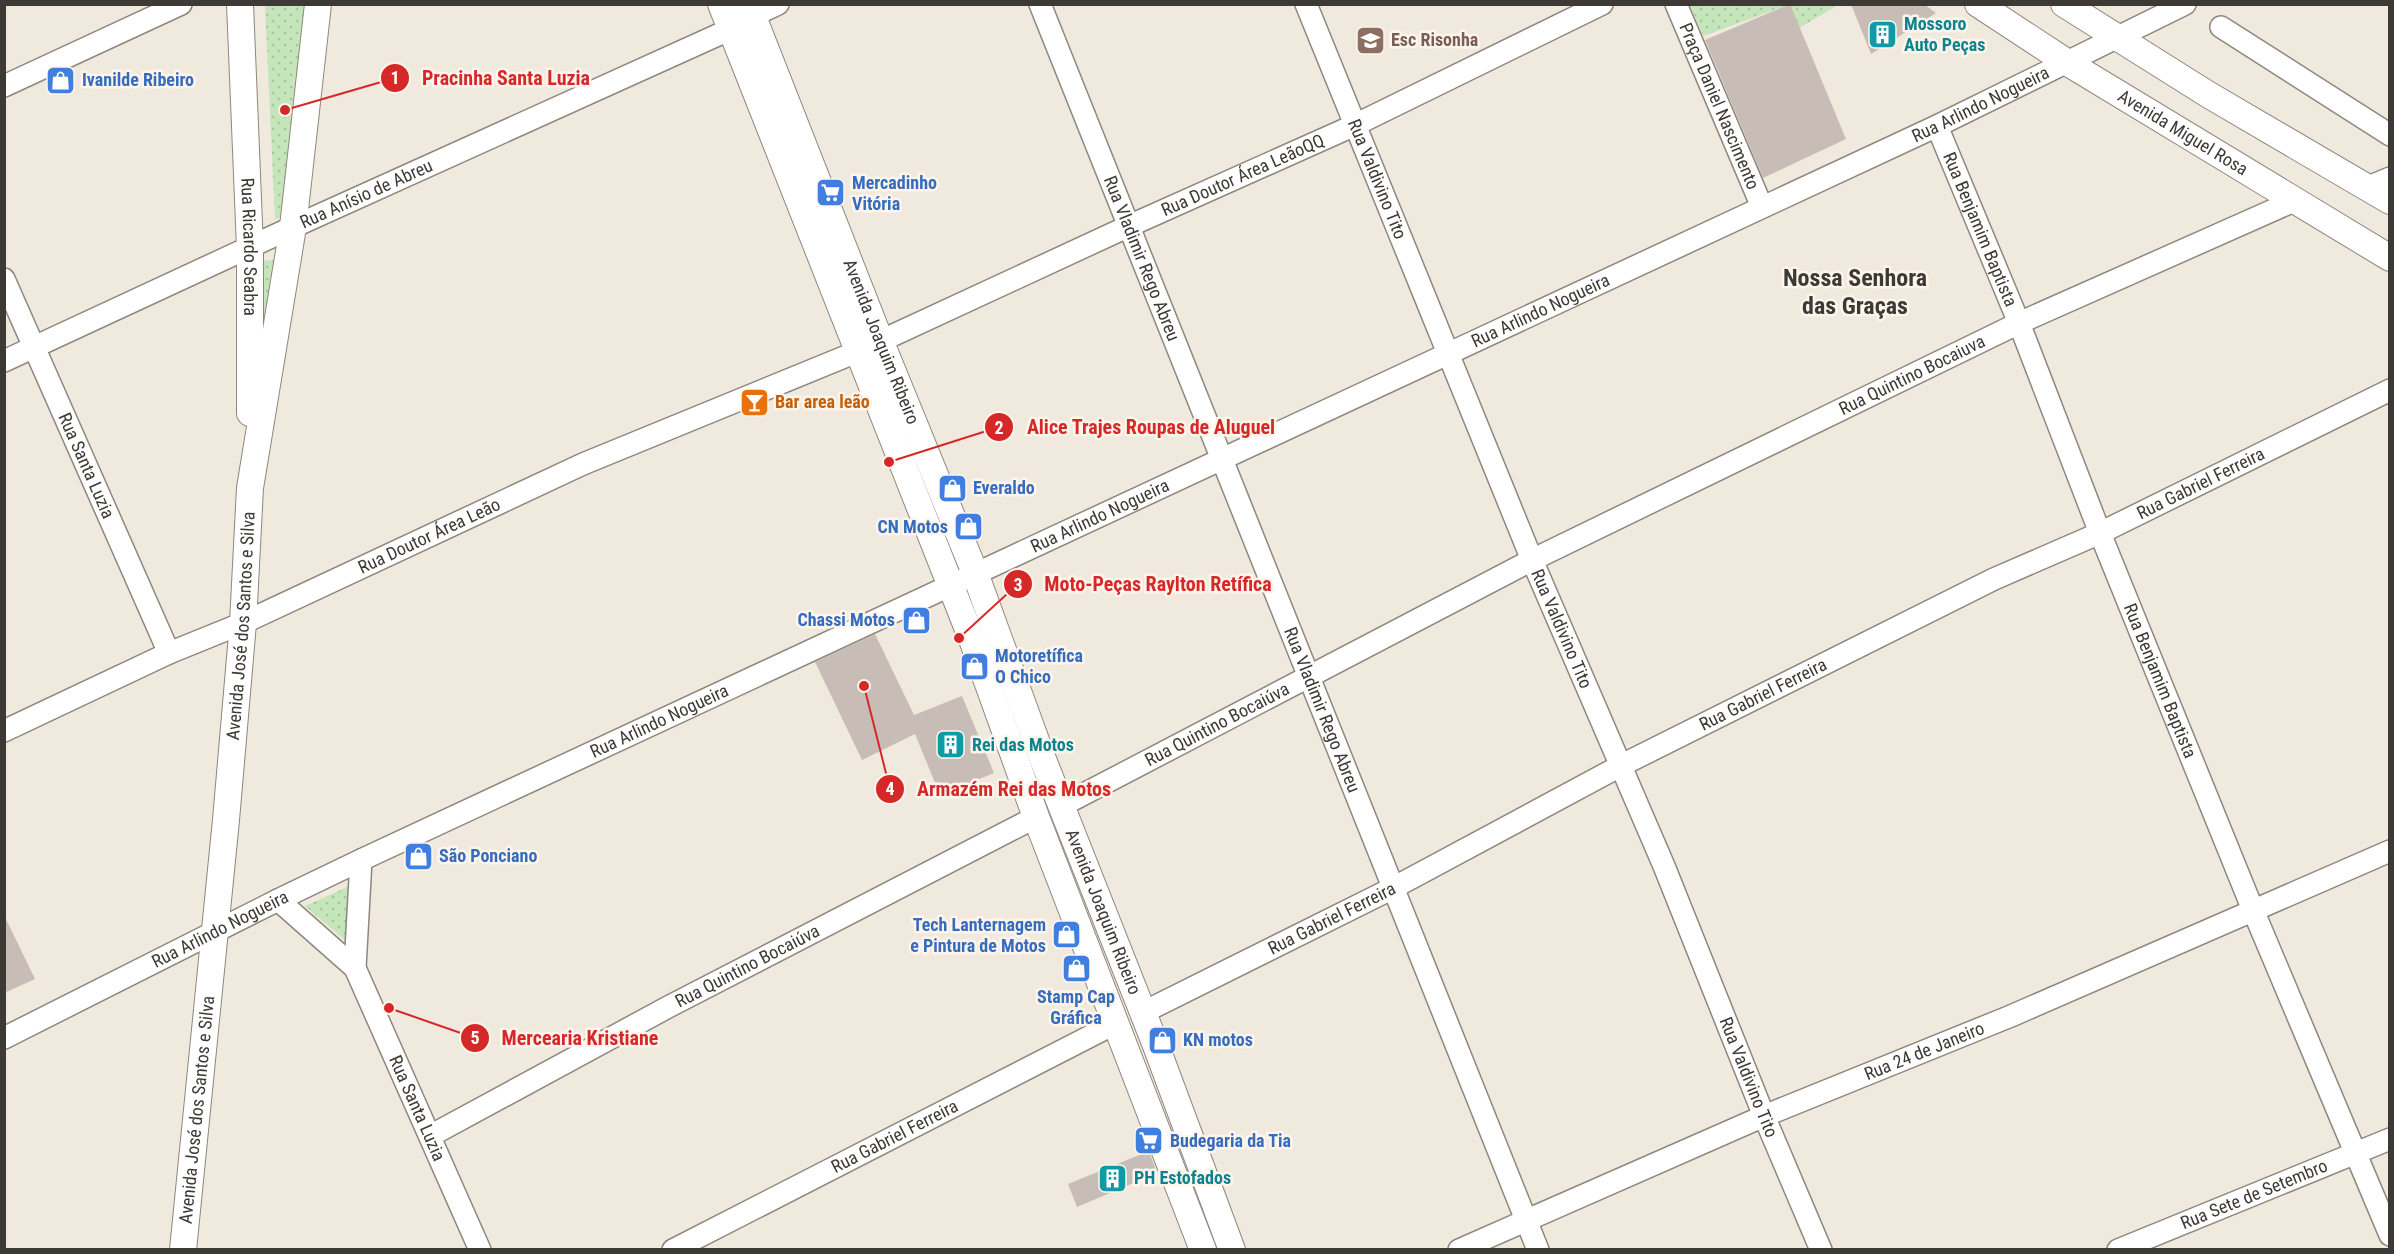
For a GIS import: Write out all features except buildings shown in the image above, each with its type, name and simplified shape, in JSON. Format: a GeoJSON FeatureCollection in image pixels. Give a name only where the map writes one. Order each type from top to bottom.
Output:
{"type":"FeatureCollection","features":[{"type":"Feature","properties":{"kind":"main road","name":"Rua Ricardo Seabra"},"geometry":{"type":"LineString","coordinates":[[240,4],[250,248],[250,488]]}},
{"type":"Feature","properties":{"kind":"main road","name":"Avenida José dos Santos e Silva"},"geometry":{"type":"LineString","coordinates":[[183,1250],[207,1026],[243,623],[250,488],[293,227],[318,4]]}},
{"type":"Feature","properties":{"kind":"main road","name":"Avenida Joaquim Ribeiro"},"geometry":{"type":"LineString","coordinates":[[721,4],[870,345],[975,573],[1061,806],[1132,983],[1232,1250]]}},
{"type":"Feature","properties":{"kind":"main road","name":"Avenida Miguel Rosa"},"geometry":{"type":"LineString","coordinates":[[1978,4],[2068,63],[2390,258]]}},
{"type":"Feature","properties":{"kind":"main road"},"geometry":{"type":"LineString","coordinates":[[2064,4],[2117,37],[2378,183],[2390,201]]}},
{"type":"Feature","properties":{"kind":"main road","name":"Avenida Joaquim Ribeiro"},"geometry":{"type":"LineString","coordinates":[[751,10],[870,345],[951,587],[1036,817],[1203,1250]]}},
{"type":"Feature","properties":{"kind":"street"},"geometry":{"type":"LineString","coordinates":[[4,86],[181,4]]}},
{"type":"Feature","properties":{"kind":"street"},"geometry":{"type":"LineString","coordinates":[[751,10],[778,4]]}},
{"type":"Feature","properties":{"kind":"street","name":"Rua Vladimir Rego Abreu"},"geometry":{"type":"LineString","coordinates":[[1040,4],[1538,1250]]}},
{"type":"Feature","properties":{"kind":"street","name":"Rua Valdivino Tito"},"geometry":{"type":"LineString","coordinates":[[1306,4],[1532,560],[1622,765],[1716,990],[1764,1116],[1821,1250]]}},
{"type":"Feature","properties":{"kind":"street","name":"Rua Doutor Área LeãoQQ"},"geometry":{"type":"LineString","coordinates":[[870,345],[1355,125],[1602,4]]}},
{"type":"Feature","properties":{"kind":"street","name":"Praça Daniel Nascimento"},"geometry":{"type":"LineString","coordinates":[[1676,4],[1762,207]]}},
{"type":"Feature","properties":{"kind":"street"},"geometry":{"type":"LineString","coordinates":[[2117,37],[2185,4]]}},
{"type":"Feature","properties":{"kind":"street"},"geometry":{"type":"LineString","coordinates":[[2221,27],[2390,135]]}},
{"type":"Feature","properties":{"kind":"street","name":"Rua Anísio de Abreu"},"geometry":{"type":"LineString","coordinates":[[4,361],[293,227],[731,29]]}},
{"type":"Feature","properties":{"kind":"street","name":"Rua Arlindo Nogueira"},"geometry":{"type":"LineString","coordinates":[[4,1038],[362,860],[1937,126],[2117,37]]}},
{"type":"Feature","properties":{"kind":"street","name":"Rua Benjamim Baptista"},"geometry":{"type":"LineString","coordinates":[[1937,126],[2019,323],[2100,533],[2253,910],[2390,1235]]}},
{"type":"Feature","properties":{"kind":"street","name":"Rua Quintino Bocaiuva"},"geometry":{"type":"LineString","coordinates":[[1532,560],[2019,323],[2296,200]]}},
{"type":"Feature","properties":{"kind":"street","name":"Rua Santa Luzia"},"geometry":{"type":"LineString","coordinates":[[4,279],[36,347],[169,653]]}},
{"type":"Feature","properties":{"kind":"street","name":"Rua Doutor Área Leão"},"geometry":{"type":"LineString","coordinates":[[4,731],[169,653],[243,623],[583,464],[870,345]]}},
{"type":"Feature","properties":{"kind":"street","name":"Rua Gabriel Ferreira"},"geometry":{"type":"LineString","coordinates":[[1142,1013],[1393,888],[1622,765],[1994,579],[2100,533],[2390,390]]}},
{"type":"Feature","properties":{"kind":"street","name":"Rua Quintino Bocaiúva"},"geometry":{"type":"LineString","coordinates":[[1061,806],[1532,560]]}},
{"type":"Feature","properties":{"kind":"street","name":"Rua Quintino Bocaiúva"},"geometry":{"type":"LineString","coordinates":[[430,1136],[670,1006],[1036,817]]}},
{"type":"Feature","properties":{"kind":"street","name":"Rua 24 de Janeiro"},"geometry":{"type":"LineString","coordinates":[[1459,1250],[1764,1116],[2011,1016],[2390,851]]}},
{"type":"Feature","properties":{"kind":"street","name":"Rua Santa Luzia"},"geometry":{"type":"LineString","coordinates":[[355,968],[362,860]]}},
{"type":"Feature","properties":{"kind":"street","name":"Rua Santa Luzia"},"geometry":{"type":"LineString","coordinates":[[278,900],[355,968],[480,1250]]}},
{"type":"Feature","properties":{"kind":"street","name":"Rua Gabriel Ferreira"},"geometry":{"type":"LineString","coordinates":[[673,1250],[1116,1023]]}},
{"type":"Feature","properties":{"kind":"street","name":"Rua Sete de Setembro"},"geometry":{"type":"LineString","coordinates":[[2118,1250],[2390,1139]]}},
{"type":"Feature","properties":{"kind":"green space"},"geometry":{"type":"Polygon","coordinates":[[[265,5],[314,5],[286,216],[275,219],[265,5]]]}},
{"type":"Feature","properties":{"kind":"green space"},"geometry":{"type":"Polygon","coordinates":[[[1690,5],[1788,5],[1703,36],[1690,5]]]}},
{"type":"Feature","properties":{"kind":"green space"},"geometry":{"type":"Polygon","coordinates":[[[1790,5],[1838,5],[1799,28],[1790,5]]]}},
{"type":"Feature","properties":{"kind":"green space"},"geometry":{"type":"Polygon","coordinates":[[[275,260],[255,446],[258,261],[275,260]]]}},
{"type":"Feature","properties":{"kind":"green space"},"geometry":{"type":"Polygon","coordinates":[[[354,884],[370,901],[365,957],[305,906],[354,884]]]}},
{"type":"Feature","properties":{"kind":"place","name":"Mossoro Auto Peças"},"geometry":{"type":"Point","coordinates":[1883,34]}},
{"type":"Feature","properties":{"kind":"place","name":"Esc Risonha"},"geometry":{"type":"Point","coordinates":[1370,40]}},
{"type":"Feature","properties":{"kind":"place","name":"Ivanilde Ribeiro"},"geometry":{"type":"Point","coordinates":[61,80]}},
{"type":"Feature","properties":{"kind":"place","name":"Pracinha Santa Luzia"},"geometry":{"type":"Point","coordinates":[285,110]}},
{"type":"Feature","properties":{"kind":"place","name":"Mercadinho Vitória"},"geometry":{"type":"Point","coordinates":[831,193]}},
{"type":"Feature","properties":{"kind":"place","name":"Bar area leão"},"geometry":{"type":"Point","coordinates":[754,402]}},
{"type":"Feature","properties":{"kind":"place","name":"Alice Trajes Roupas de Aluguel"},"geometry":{"type":"Point","coordinates":[889,462]}},
{"type":"Feature","properties":{"kind":"place","name":"Everaldo"},"geometry":{"type":"Point","coordinates":[952,488]}},
{"type":"Feature","properties":{"kind":"place","name":"CN Motos"},"geometry":{"type":"Point","coordinates":[969,527]}},
{"type":"Feature","properties":{"kind":"place","name":"Chassi Motos"},"geometry":{"type":"Point","coordinates":[916,620]}},
{"type":"Feature","properties":{"kind":"place","name":"Moto-Peças Raylton Retífica"},"geometry":{"type":"Point","coordinates":[959,638]}},
{"type":"Feature","properties":{"kind":"place","name":"Motoretífica O Chico"},"geometry":{"type":"Point","coordinates":[974,666]}},
{"type":"Feature","properties":{"kind":"place","name":"Armazém Rei das Motos"},"geometry":{"type":"Point","coordinates":[864,686]}},
{"type":"Feature","properties":{"kind":"place","name":"Rei das Motos"},"geometry":{"type":"Point","coordinates":[951,745]}},
{"type":"Feature","properties":{"kind":"place","name":"São Ponciano"},"geometry":{"type":"Point","coordinates":[418,856]}},
{"type":"Feature","properties":{"kind":"place","name":"Tech Lanternagem e Pintura de Motos"},"geometry":{"type":"Point","coordinates":[1067,935]}},
{"type":"Feature","properties":{"kind":"place","name":"Stamp Cap Gráfica"},"geometry":{"type":"Point","coordinates":[1076,968]}},
{"type":"Feature","properties":{"kind":"place","name":"Mercearia Kristiane"},"geometry":{"type":"Point","coordinates":[389,1008]}},
{"type":"Feature","properties":{"kind":"place","name":"KN motos"},"geometry":{"type":"Point","coordinates":[1162,1040]}},
{"type":"Feature","properties":{"kind":"place","name":"Budegaria da Tia"},"geometry":{"type":"Point","coordinates":[1149,1141]}},
{"type":"Feature","properties":{"kind":"place","name":"PH Estofados"},"geometry":{"type":"Point","coordinates":[1113,1178]}},
{"type":"Feature","properties":{"kind":"district","name":"Nossa Senhora das Graças"},"geometry":{"type":"Point","coordinates":[1855,292]}}]}
